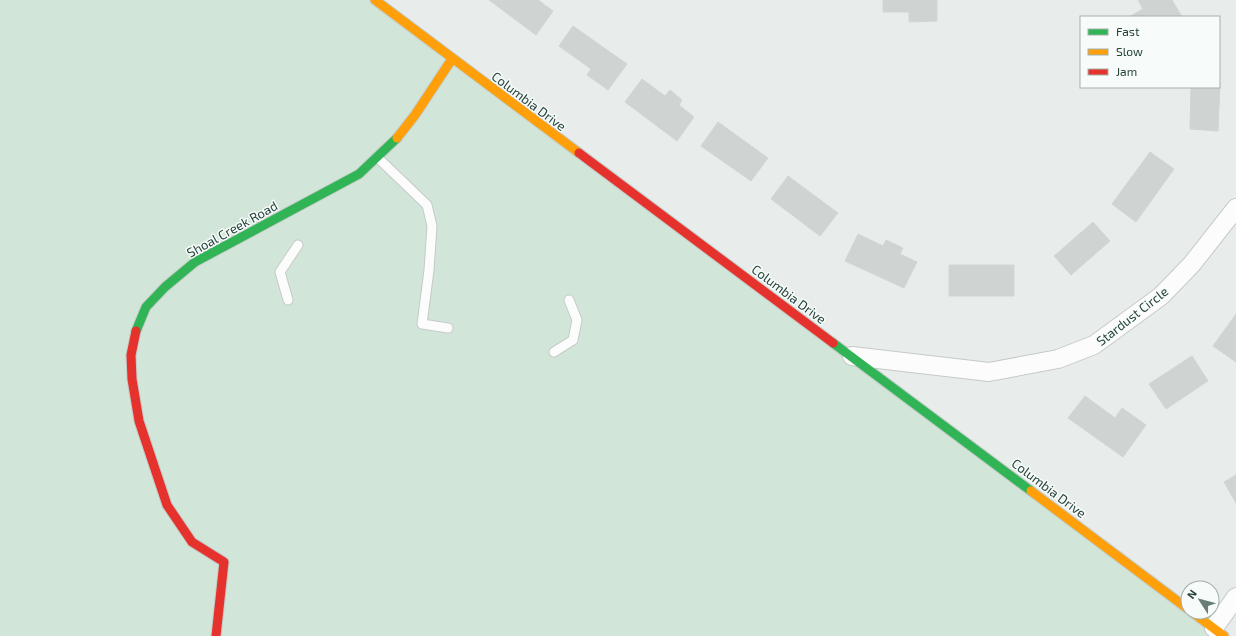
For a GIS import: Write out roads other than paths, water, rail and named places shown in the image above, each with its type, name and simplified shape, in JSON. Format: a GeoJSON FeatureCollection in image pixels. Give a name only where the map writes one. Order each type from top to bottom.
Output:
{"type":"FeatureCollection","features":[{"type":"Feature","properties":{"kind":"main road","name":"Columbia Drive"},"geometry":{"type":"LineString","coordinates":[[375,0],[1180,603]]}},
{"type":"Feature","properties":{"kind":"main road","name":"Shoal Creek Road"},"geometry":{"type":"LineString","coordinates":[[224,562],[192,542],[167,505],[139,421],[132,379],[131,355],[138,325],[146,307],[165,287],[195,262],[359,174],[392,144],[415,115],[452,59]]}},
{"type":"Feature","properties":{"kind":"main road"},"geometry":{"type":"LineString","coordinates":[[216,636],[224,562]]}},
{"type":"Feature","properties":{"kind":"main road"},"geometry":{"type":"LineString","coordinates":[[1203,620],[1219,632]]}},
{"type":"Feature","properties":{"kind":"street","name":"Stardust Circle"},"geometry":{"type":"LineString","coordinates":[[852,356],[989,372],[1058,359],[1094,346],[1161,296],[1192,264],[1236,208]]}},
{"type":"Feature","properties":{"kind":"street"},"geometry":{"type":"LineString","coordinates":[[1219,632],[1236,597]]}},
{"type":"Feature","properties":{"kind":"lane"},"geometry":{"type":"LineString","coordinates":[[377,157],[427,205],[432,226],[429,270],[422,324],[448,328]]}},
{"type":"Feature","properties":{"kind":"lane"},"geometry":{"type":"LineString","coordinates":[[288,300],[280,272],[298,245]]}},
{"type":"Feature","properties":{"kind":"lane"},"geometry":{"type":"LineString","coordinates":[[554,352],[573,340],[577,320],[569,300]]}},
{"type":"Feature","properties":{"kind":"lane"},"geometry":{"type":"LineString","coordinates":[[224,562],[236,565]]}}]}
